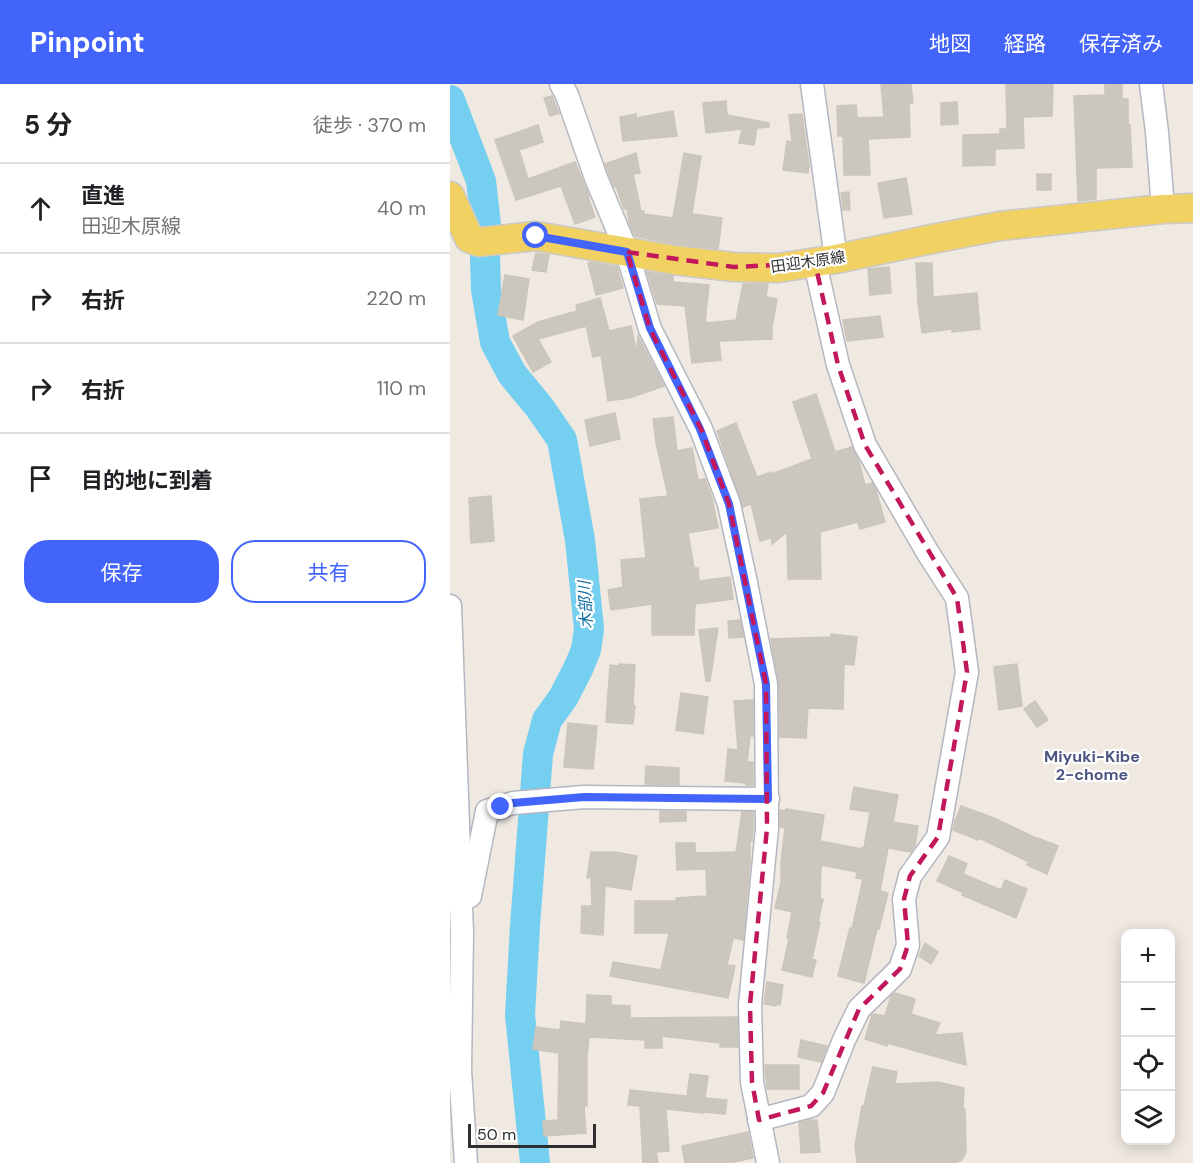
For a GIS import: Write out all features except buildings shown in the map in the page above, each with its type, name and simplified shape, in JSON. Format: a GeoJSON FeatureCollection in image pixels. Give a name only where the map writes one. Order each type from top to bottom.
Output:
{"type":"FeatureCollection","features":[{"type":"Feature","properties":{"kind":"main road","name":"田迎木原線"},"geometry":{"type":"LineString","coordinates":[[450,196],[469,238],[478,242],[536,236],[674,260],[734,267],[778,268],[825,261],[1000,226],[1193,208]]}},
{"type":"Feature","properties":{"kind":"street"},"geometry":{"type":"LineString","coordinates":[[561,84],[627,252],[650,328],[700,429],[729,504],[766,684],[768,828],[750,1005],[752,1082],[768,1163]]}},
{"type":"Feature","properties":{"kind":"street"},"geometry":{"type":"LineString","coordinates":[[759,1120],[811,1106],[823,1094],[859,1009],[900,969],[908,945],[904,899],[910,876],[938,837],[968,672],[957,598],[865,445],[838,365],[825,261],[812,84]]}},
{"type":"Feature","properties":{"kind":"street"},"geometry":{"type":"LineString","coordinates":[[1151,84],[1163,209]]}},
{"type":"Feature","properties":{"kind":"street"},"geometry":{"type":"LineString","coordinates":[[450,606],[462,933],[460,1070],[466,1163]]}},
{"type":"Feature","properties":{"kind":"street"},"geometry":{"type":"LineString","coordinates":[[462,933],[487,810],[513,803],[584,797],[768,799]]}},
{"type":"Feature","properties":{"kind":"highlighted area"},"geometry":{"type":"Polygon","coordinates":[[[627,252],[734,267],[815,263],[838,365],[865,445],[957,598],[967,672],[938,837],[910,876],[904,899],[908,945],[900,969],[859,1009],[823,1093],[811,1106],[759,1120],[752,1082],[750,1005],[767,828],[766,684],[729,504],[701,429],[650,329],[627,252]]]}},
{"type":"Feature","properties":{"kind":"waterway","name":"木部川"},"geometry":{"type":"LineString","coordinates":[[450,100],[481,181],[487,233],[486,290],[495,342],[512,374],[562,440],[580,540],[589,629],[586,650],[563,698],[547,720],[538,754],[520,1015],[535,1163]]}},
{"type":"Feature","properties":{"kind":"district","name":"Miyuki-Kibe 2-chome"},"geometry":{"type":"Point","coordinates":[1092,765]}},
{"type":"Feature","properties":{"kind":"route"},"geometry":{"type":"LineString","coordinates":[[501,807],[513,803],[584,797],[768,799],[766,684],[729,504],[700,429],[650,328],[627,252],[536,236]]}}]}
